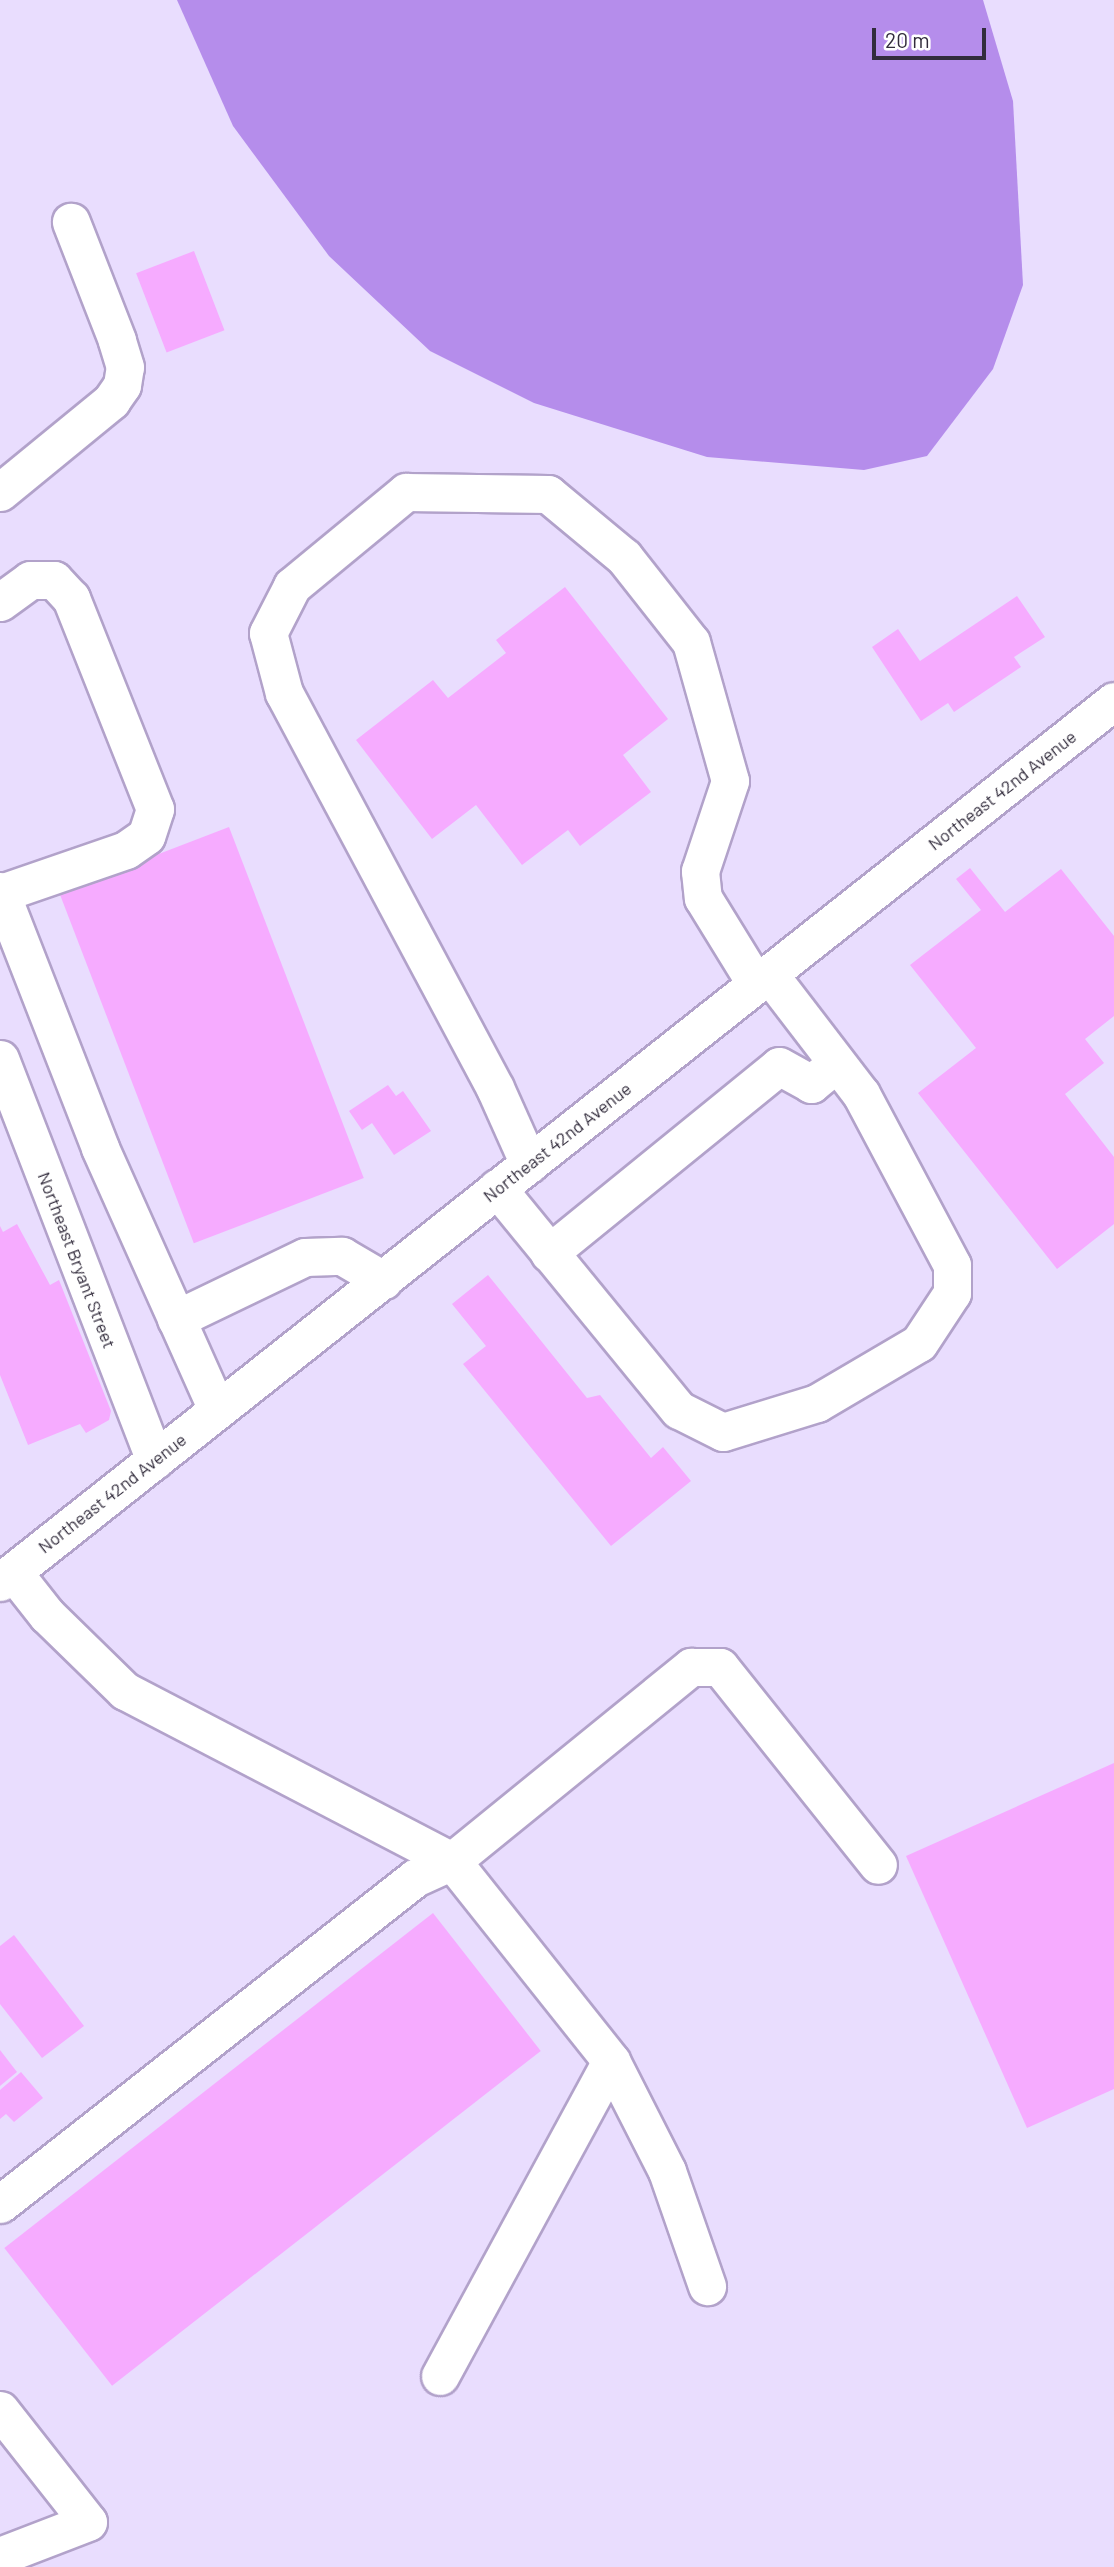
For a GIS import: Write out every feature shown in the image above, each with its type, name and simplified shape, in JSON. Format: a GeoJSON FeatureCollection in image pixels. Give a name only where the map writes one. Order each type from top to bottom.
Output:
{"type":"FeatureCollection","features":[{"type":"Feature","properties":{"kind":"street"},"geometry":{"type":"LineString","coordinates":[[0,492],[111,401],[122,385],[125,367],[117,340],[71,222]]}},
{"type":"Feature","properties":{"kind":"street"},"geometry":{"type":"LineString","coordinates":[[498,1188],[679,1410],[723,1432],[817,1403],[919,1343],[952,1293],[952,1265],[861,1094],[763,979],[703,898],[701,871],[730,781],[691,642],[624,557],[548,494],[406,492],[292,586],[268,633],[284,693],[495,1088],[528,1164]]}},
{"type":"Feature","properties":{"kind":"street"},"geometry":{"type":"LineString","coordinates":[[0,603],[30,580],[54,580],[71,598],[155,808],[146,836],[126,850],[4,900],[100,1148],[217,1410]]}},
{"type":"Feature","properties":{"kind":"street","name":"Northeast 42nd Avenue"},"geometry":{"type":"LineString","coordinates":[[6,1577],[1114,701]]}},
{"type":"Feature","properties":{"kind":"street","name":"Northeast Bryant Street"},"geometry":{"type":"LineString","coordinates":[[0,1059],[155,1460]]}},
{"type":"Feature","properties":{"kind":"street"},"geometry":{"type":"LineString","coordinates":[[549,1253],[779,1066],[811,1084],[837,1063]]}},
{"type":"Feature","properties":{"kind":"street"},"geometry":{"type":"LineString","coordinates":[[176,1319],[305,1257],[342,1256],[383,1280]]}},
{"type":"Feature","properties":{"kind":"street"},"geometry":{"type":"LineString","coordinates":[[6,1577],[125,1691],[452,1861],[611,2061],[667,2171],[707,2286]]}},
{"type":"Feature","properties":{"kind":"street"},"geometry":{"type":"LineString","coordinates":[[0,2204],[415,1878],[452,1861],[691,1667],[720,1667],[877,1864]]}},
{"type":"Feature","properties":{"kind":"street"},"geometry":{"type":"LineString","coordinates":[[440,2376],[611,2061]]}},
{"type":"Feature","properties":{"kind":"street"},"geometry":{"type":"LineString","coordinates":[[0,2410],[88,2522],[0,2556]]}},
{"type":"Feature","properties":{"kind":"shaded area"},"geometry":{"type":"Polygon","coordinates":[[[177,0],[983,0],[1013,101],[1023,285],[993,369],[927,456],[864,470],[707,457],[534,403],[430,351],[329,256],[233,126],[177,0]]]}},
{"type":"Feature","properties":{"kind":"building"},"geometry":{"type":"Polygon","coordinates":[[[194,251],[224,330],[167,353],[136,273],[194,251]]]}},
{"type":"Feature","properties":{"kind":"building"},"geometry":{"type":"Polygon","coordinates":[[[565,587],[668,719],[623,755],[651,792],[580,846],[568,830],[522,865],[476,805],[432,839],[356,740],[433,680],[448,698],[506,653],[496,640],[565,587]]]}},
{"type":"Feature","properties":{"kind":"building"},"geometry":{"type":"Polygon","coordinates":[[[1017,596],[1045,637],[1014,657],[1021,667],[954,712],[948,703],[921,721],[872,647],[898,629],[920,661],[1017,596]]]}},
{"type":"Feature","properties":{"kind":"building"},"geometry":{"type":"Polygon","coordinates":[[[229,827],[364,1178],[194,1243],[59,892],[229,827]]]}},
{"type":"Feature","properties":{"kind":"building"},"geometry":{"type":"Polygon","coordinates":[[[970,868],[1005,912],[1061,869],[1114,936],[1114,1016],[1085,1039],[1104,1063],[1065,1094],[1114,1157],[1114,1224],[1057,1269],[918,1093],[976,1048],[910,965],[981,910],[956,879],[970,868]]]}},
{"type":"Feature","properties":{"kind":"building"},"geometry":{"type":"Polygon","coordinates":[[[388,1085],[396,1096],[403,1091],[431,1131],[394,1155],[372,1123],[362,1130],[349,1111],[388,1085]]]}},
{"type":"Feature","properties":{"kind":"building"},"geometry":{"type":"Polygon","coordinates":[[[17,1224],[50,1285],[59,1280],[111,1411],[109,1420],[86,1433],[80,1424],[28,1445],[0,1375],[0,1226],[3,1232],[17,1224]]]}},
{"type":"Feature","properties":{"kind":"building"},"geometry":{"type":"Polygon","coordinates":[[[488,1275],[587,1398],[600,1395],[651,1458],[663,1447],[691,1481],[611,1546],[463,1364],[486,1346],[452,1304],[488,1275]]]}},
{"type":"Feature","properties":{"kind":"building"},"geometry":{"type":"Polygon","coordinates":[[[1114,1763],[1114,2089],[1027,2128],[906,1856],[1114,1763]]]}},
{"type":"Feature","properties":{"kind":"building"},"geometry":{"type":"Polygon","coordinates":[[[433,1913],[541,2051],[112,2386],[4,2248],[433,1913]]]}},
{"type":"Feature","properties":{"kind":"building"},"geometry":{"type":"Polygon","coordinates":[[[14,1935],[84,2026],[42,2058],[0,2004],[0,1946],[14,1935]]]}},
{"type":"Feature","properties":{"kind":"building"},"geometry":{"type":"Polygon","coordinates":[[[0,2050],[17,2072],[0,2086],[0,2050]]]}},
{"type":"Feature","properties":{"kind":"building"},"geometry":{"type":"Polygon","coordinates":[[[21,2072],[43,2098],[14,2122],[6,2114],[0,2119],[0,2090],[21,2072]]]}}]}
